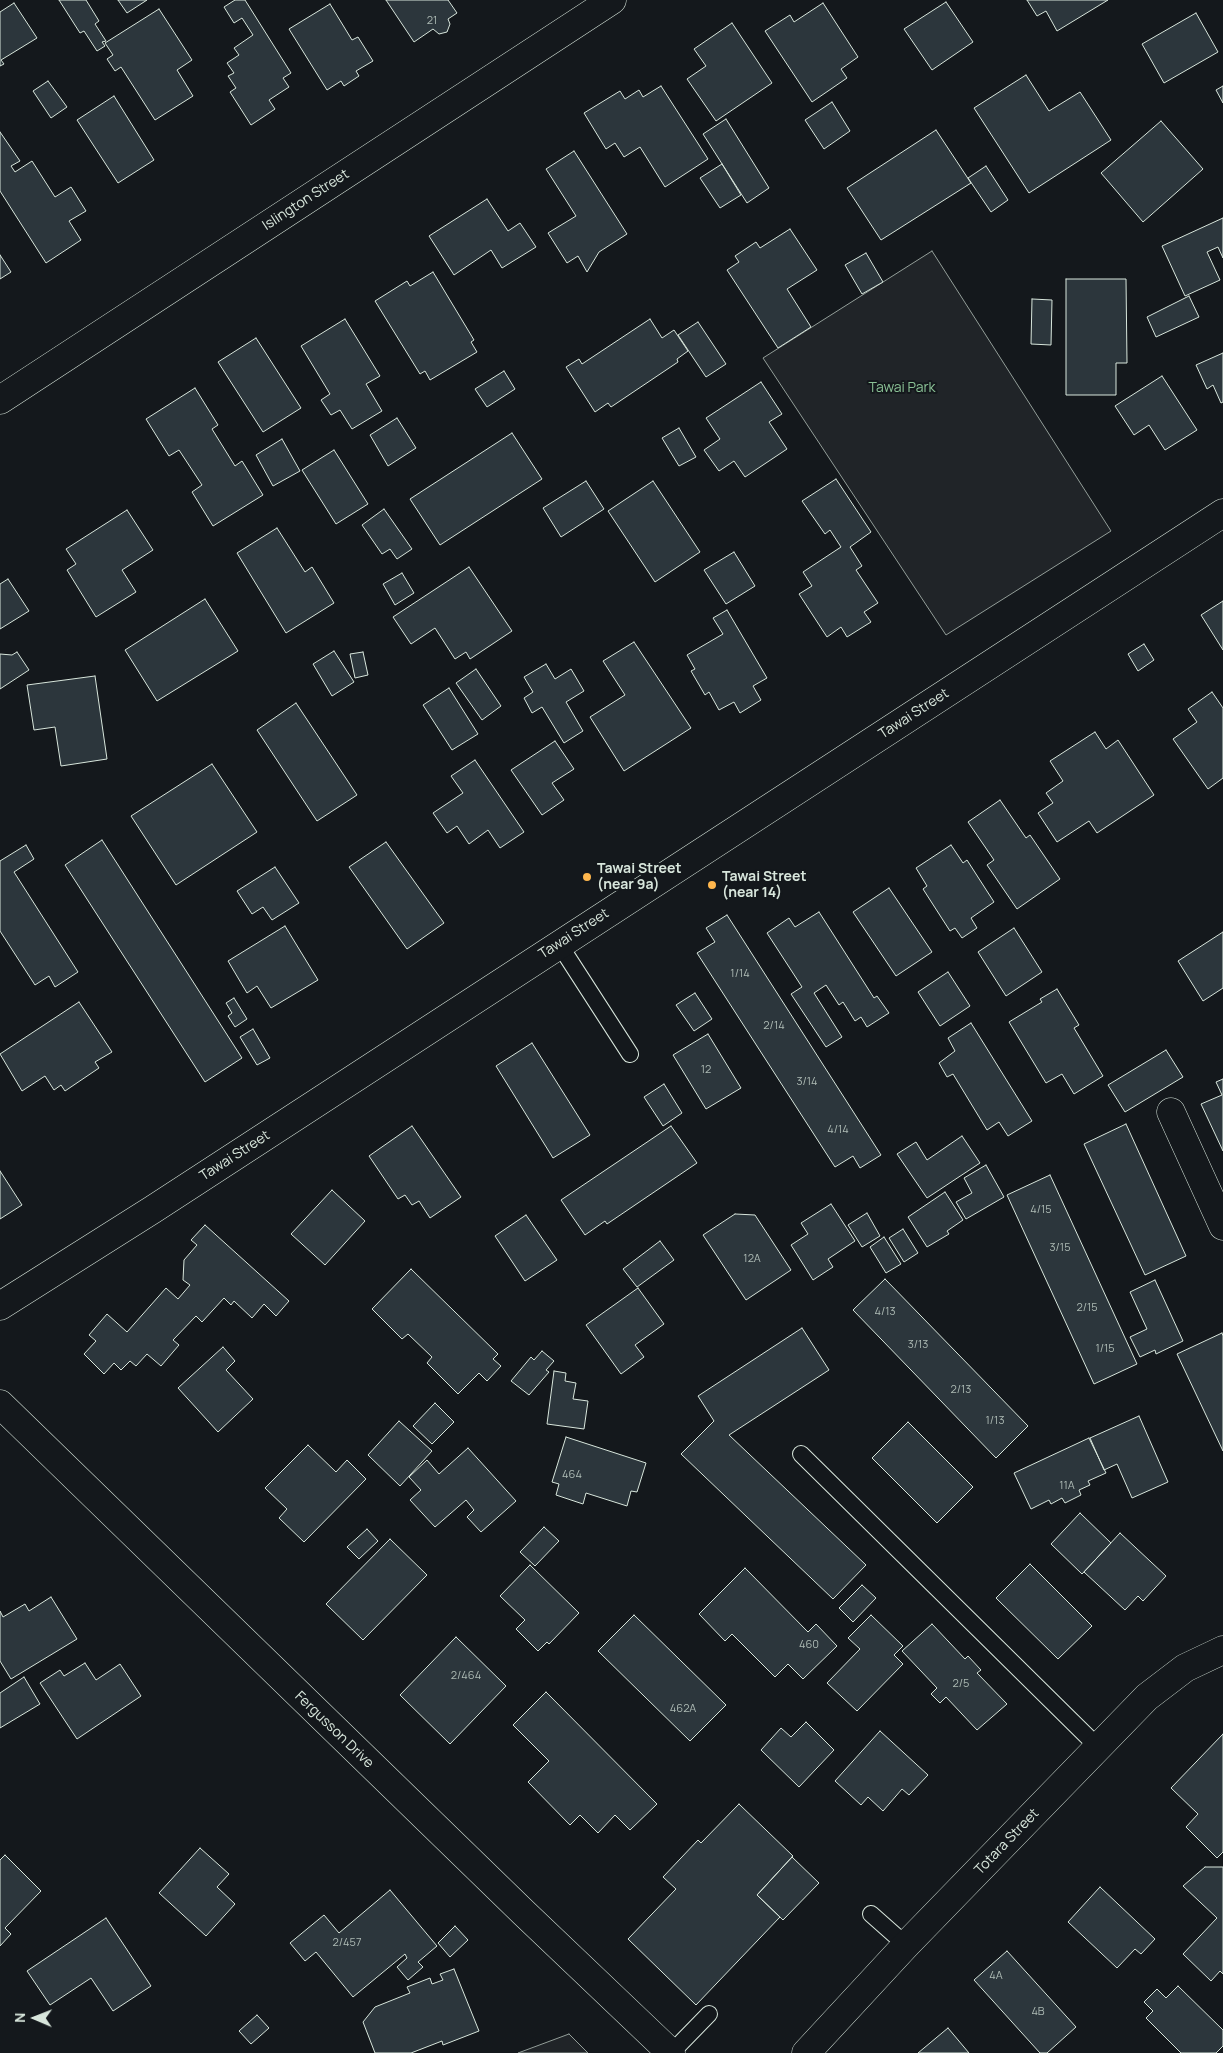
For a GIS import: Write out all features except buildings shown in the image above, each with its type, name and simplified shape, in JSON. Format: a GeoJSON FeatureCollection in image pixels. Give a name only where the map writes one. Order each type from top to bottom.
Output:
{"type":"FeatureCollection","features":[{"type":"Feature","properties":{"kind":"street","name":"Islington Street"},"geometry":{"type":"LineString","coordinates":[[0,400],[612,0]]}},
{"type":"Feature","properties":{"kind":"street","name":"Tawai Street"},"geometry":{"type":"LineString","coordinates":[[0,1306],[152,1210],[1223,513]]}},
{"type":"Feature","properties":{"kind":"street"},"geometry":{"type":"LineString","coordinates":[[1171,1112],[1223,1226]]}},
{"type":"Feature","properties":{"kind":"street","name":"Fergusson Drive"},"geometry":{"type":"LineString","coordinates":[[0,1404],[509,1900],[671,2053]]}},
{"type":"Feature","properties":{"kind":"street","name":"Totara Street"},"geometry":{"type":"LineString","coordinates":[[806,2053],[906,1945],[1147,1697],[1185,1668],[1223,1650]]}},
{"type":"Feature","properties":{"kind":"lane"},"geometry":{"type":"LineString","coordinates":[[559,944],[630,1054]]}},
{"type":"Feature","properties":{"kind":"lane"},"geometry":{"type":"LineString","coordinates":[[802,1454],[1099,1748]]}},
{"type":"Feature","properties":{"kind":"lane"},"geometry":{"type":"LineString","coordinates":[[871,1914],[906,1945]]}},
{"type":"Feature","properties":{"kind":"lane"},"geometry":{"type":"LineString","coordinates":[[671,2053],[708,2014]]}},
{"type":"Feature","properties":{"kind":"green space","name":"Tawai Park"},"geometry":{"type":"Polygon","coordinates":[[[932,251],[1111,531],[946,635],[763,358],[932,251]]]}},
{"type":"Feature","properties":{"kind":"green space"},"geometry":{"type":"Polygon","coordinates":[[[569,2034],[588,2053],[518,2053],[569,2034]]]}},
{"type":"Feature","properties":{"kind":"place","name":"Tawai Street (near 9a)"},"geometry":{"type":"Point","coordinates":[587,877]}},
{"type":"Feature","properties":{"kind":"place","name":"Tawai Street (near 14)"},"geometry":{"type":"Point","coordinates":[712,885]}}]}
